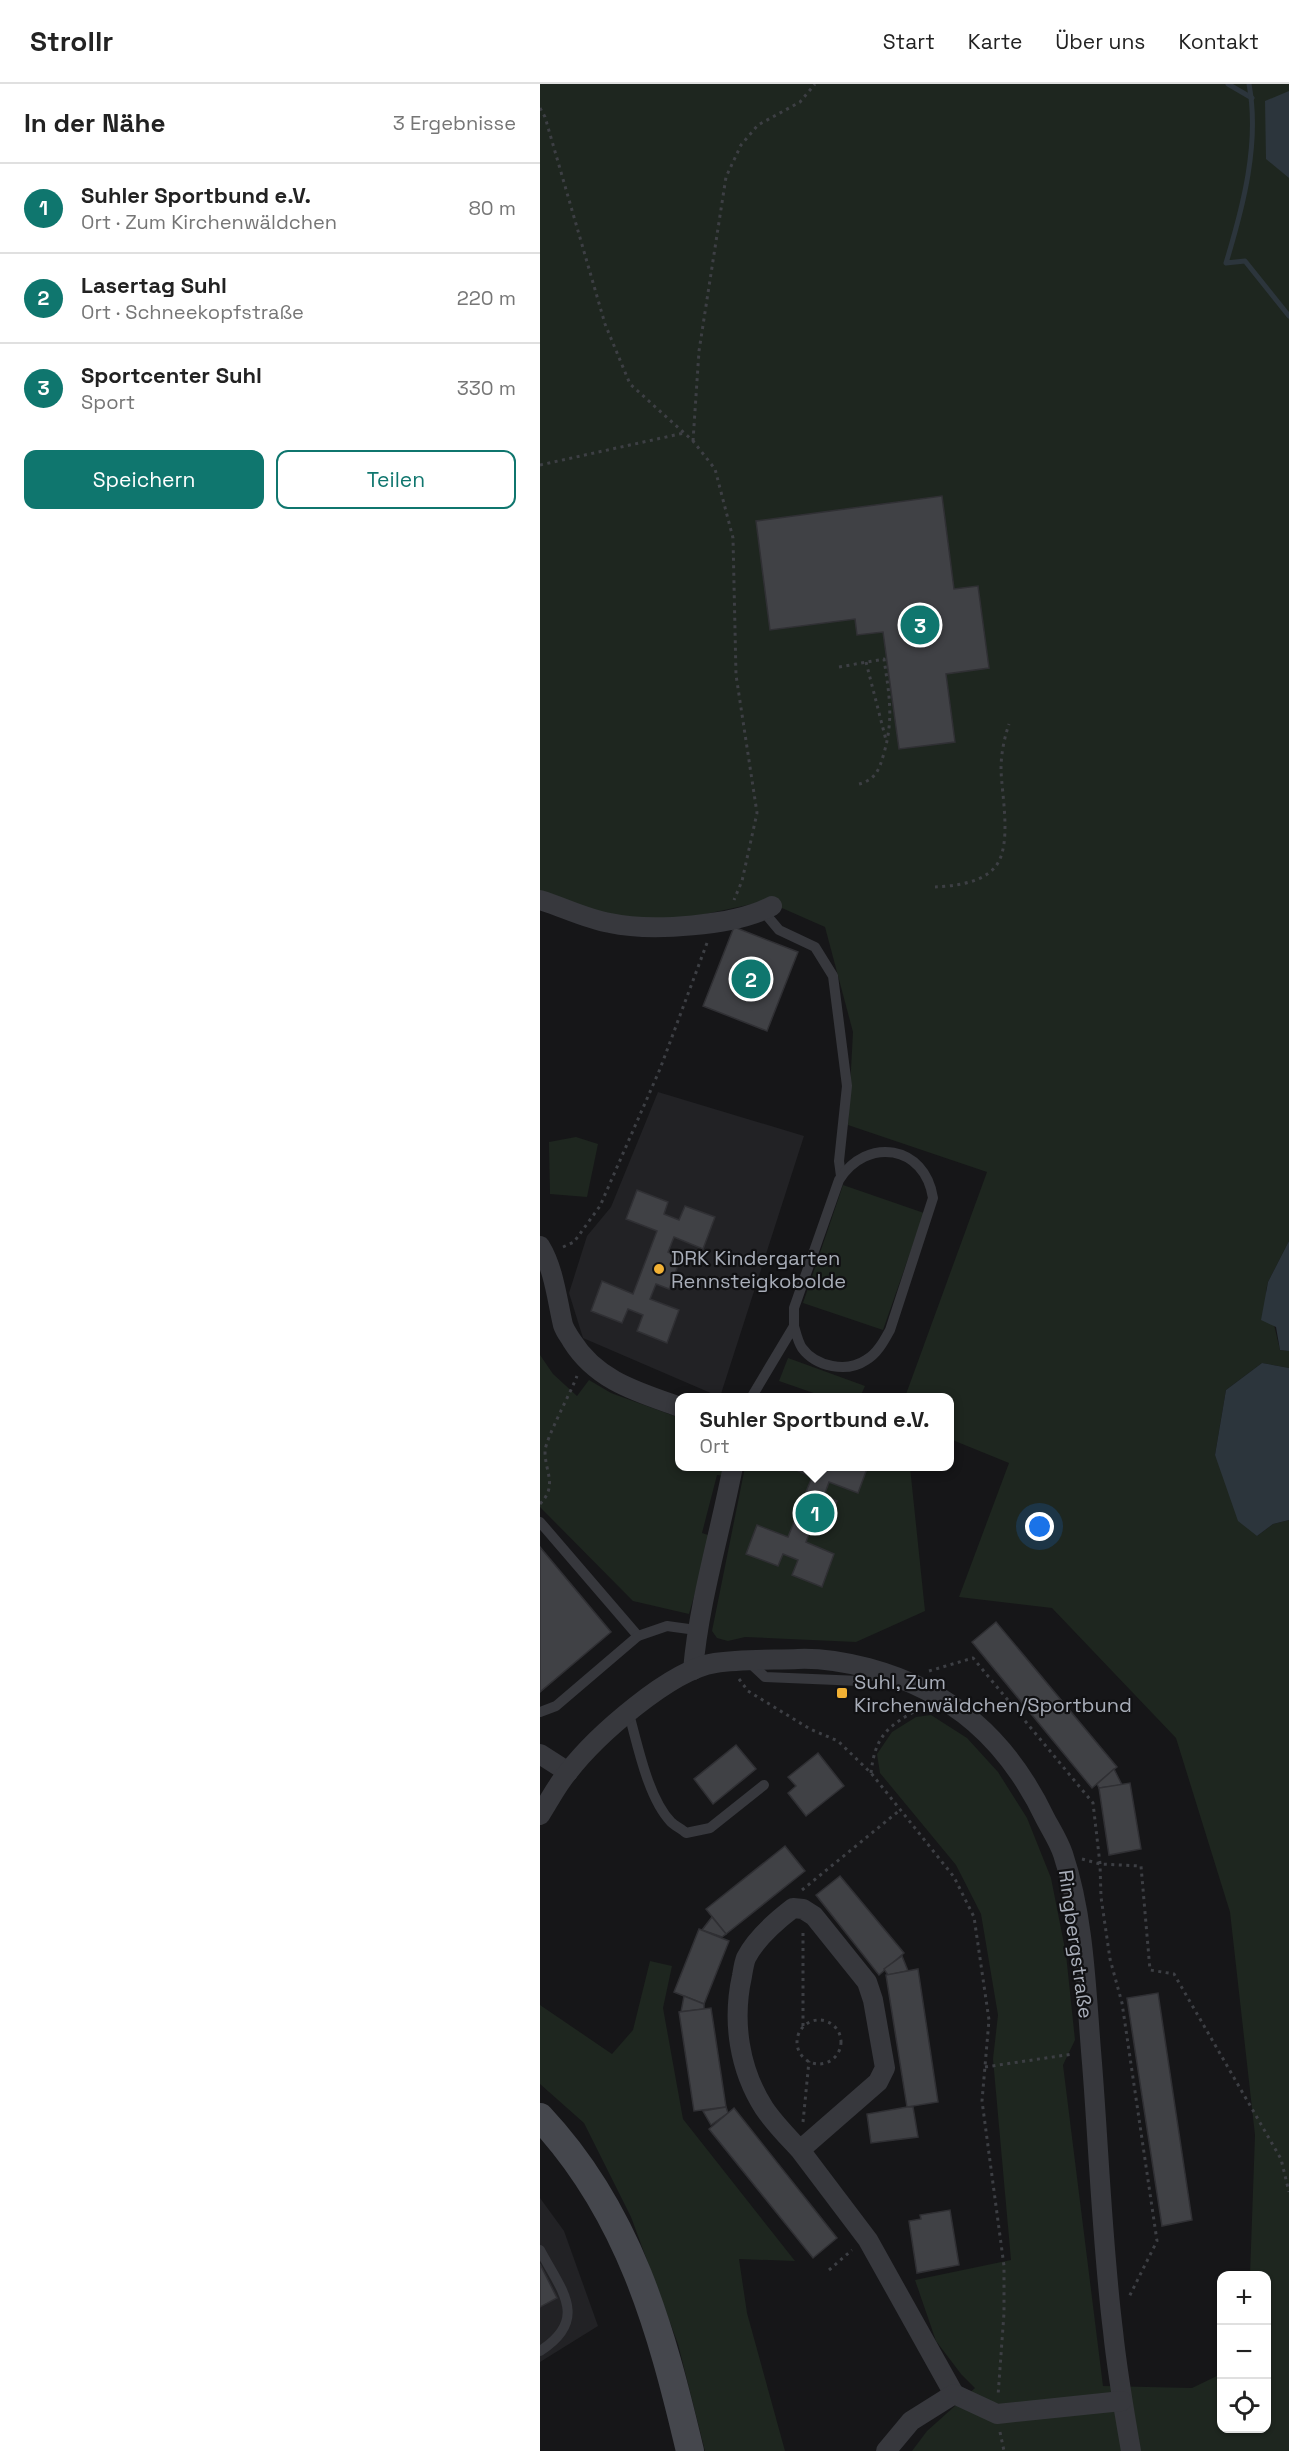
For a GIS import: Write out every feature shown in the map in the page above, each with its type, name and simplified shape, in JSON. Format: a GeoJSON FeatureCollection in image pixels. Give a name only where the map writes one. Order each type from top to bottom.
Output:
{"type":"FeatureCollection","features":[{"type":"Feature","properties":{"kind":"street"},"geometry":{"type":"LineString","coordinates":[[540,900],[618,924],[645,927],[722,920],[767,908]]}},
{"type":"Feature","properties":{"kind":"street"},"geometry":{"type":"LineString","coordinates":[[542,1256],[564,1329],[583,1358],[616,1382],[650,1398],[675,1406]]}},
{"type":"Feature","properties":{"kind":"street"},"geometry":{"type":"LineString","coordinates":[[693,1670],[696,1630],[722,1526],[732,1471]]}},
{"type":"Feature","properties":{"kind":"street","name":"Ringbergstraße"},"geometry":{"type":"LineString","coordinates":[[540,1815],[568,1772],[600,1738],[658,1690],[693,1670],[715,1663],[834,1660],[880,1672],[929,1690],[941,1697],[985,1731],[1012,1760],[1036,1798],[1062,1852],[1074,1896],[1084,1971],[1112,2330],[1131,2451]]}},
{"type":"Feature","properties":{"kind":"street"},"geometry":{"type":"LineString","coordinates":[[540,1754],[568,1772]]}},
{"type":"Feature","properties":{"kind":"street"},"geometry":{"type":"LineString","coordinates":[[800,2150],[878,2082],[885,2068],[873,2000],[867,1982],[814,1916],[803,1909],[793,1908],[765,1933],[746,1958],[737,1997],[740,2051],[749,2078],[765,2109],[800,2150],[868,2240],[954,2394],[997,2414],[1122,2401]]}},
{"type":"Feature","properties":{"kind":"street"},"geometry":{"type":"LineString","coordinates":[[540,2117],[566,2145],[619,2230],[647,2298],[667,2356],[690,2451]]}},
{"type":"Feature","properties":{"kind":"street"},"geometry":{"type":"LineString","coordinates":[[886,2451],[911,2421],[954,2394]]}},
{"type":"Feature","properties":{"kind":"lane"},"geometry":{"type":"LineString","coordinates":[[767,908],[779,930],[814,947],[833,976],[847,1086],[839,1161],[841,1176]]}},
{"type":"Feature","properties":{"kind":"lane"},"geometry":{"type":"LineString","coordinates":[[882,1150],[894,1152],[913,1161],[932,1186],[933,1198],[890,1330],[881,1345],[867,1360],[849,1368],[830,1365],[812,1359],[801,1346],[794,1326],[794,1308],[841,1176],[848,1166],[867,1155],[882,1150]]}},
{"type":"Feature","properties":{"kind":"lane"},"geometry":{"type":"LineString","coordinates":[[754,1393],[794,1326]]}},
{"type":"Feature","properties":{"kind":"lane"},"geometry":{"type":"LineString","coordinates":[[540,1522],[638,1636]]}},
{"type":"Feature","properties":{"kind":"lane"},"geometry":{"type":"LineString","coordinates":[[540,1712],[555,1707],[638,1636],[667,1626],[696,1630]]}},
{"type":"Feature","properties":{"kind":"lane"},"geometry":{"type":"LineString","coordinates":[[629,1714],[645,1769],[657,1799],[671,1822],[686,1833],[710,1828],[764,1785]]}},
{"type":"Feature","properties":{"kind":"lane"},"geometry":{"type":"LineString","coordinates":[[540,2250],[568,2305],[569,2318],[561,2334],[540,2351]]}},
{"type":"Feature","properties":{"kind":"path"},"geometry":{"type":"LineString","coordinates":[[693,441],[699,351],[726,177],[741,145],[758,125],[800,102],[815,84]]}},
{"type":"Feature","properties":{"kind":"path"},"geometry":{"type":"LineString","coordinates":[[540,108],[545,117],[605,324],[630,384],[693,441],[715,469],[733,538],[736,675],[757,813],[742,881],[722,920],[660,1070],[600,1206],[574,1242],[542,1256]]}},
{"type":"Feature","properties":{"kind":"path"},"geometry":{"type":"LineString","coordinates":[[540,465],[684,433]]}},
{"type":"Feature","properties":{"kind":"path"},"geometry":{"type":"LineString","coordinates":[[839,667],[884,659],[891,705],[890,731],[879,770],[867,782],[855,785]]}},
{"type":"Feature","properties":{"kind":"path"},"geometry":{"type":"LineString","coordinates":[[866,662],[887,742]]}},
{"type":"Feature","properties":{"kind":"path"},"geometry":{"type":"LineString","coordinates":[[935,887],[952,886],[986,875],[995,867],[1001,855],[1005,832],[1001,768],[1004,741],[1009,724]]}},
{"type":"Feature","properties":{"kind":"path"},"geometry":{"type":"LineString","coordinates":[[540,1504],[549,1495],[550,1488],[545,1449],[583,1358]]}},
{"type":"Feature","properties":{"kind":"path"},"geometry":{"type":"LineString","coordinates":[[744,1662],[739,1682],[748,1691],[810,1730],[838,1741],[870,1773],[954,1877],[974,1917],[989,2020],[982,2101],[1004,2266],[1004,2313],[997,2414],[1004,2451]]}},
{"type":"Feature","properties":{"kind":"path"},"geometry":{"type":"LineString","coordinates":[[870,1773],[873,1750],[888,1728],[897,1720],[941,1697]]}},
{"type":"Feature","properties":{"kind":"path"},"geometry":{"type":"LineString","coordinates":[[1062,1852],[1100,1864],[1141,1866],[1150,1970],[1174,1974],[1281,2159],[1289,2192]]}},
{"type":"Feature","properties":{"kind":"path"},"geometry":{"type":"LineString","coordinates":[[824,2020],[831,2023],[840,2034],[840,2048],[837,2055],[826,2063],[809,2061],[798,2048],[799,2033],[809,2022],[824,2020]]}},
{"type":"Feature","properties":{"kind":"path"},"geometry":{"type":"LineString","coordinates":[[985,2067],[1091,2052]]}},
{"type":"Feature","properties":{"kind":"path"},"geometry":{"type":"LineString","coordinates":[[800,2150],[809,2061]]}},
{"type":"Feature","properties":{"kind":"path"},"geometry":{"type":"LineString","coordinates":[[829,2270],[859,2244],[868,2240]]}},
{"type":"Feature","properties":{"kind":"shaded area"},"geometry":{"type":"Polygon","coordinates":[[[540,84],[1289,84],[1289,1241],[1268,1282],[1266,1291],[1280,1350],[1289,1351],[1289,1368],[1262,1363],[1226,1390],[1215,1455],[1257,1536],[1273,1524],[1289,1520],[1289,2451],[912,2451],[927,2431],[975,2388],[961,2374],[936,2341],[915,2280],[1011,2260],[993,2059],[998,2015],[981,1914],[956,1865],[880,1773],[877,1754],[892,1732],[916,1717],[931,1715],[967,1738],[998,1772],[1027,1818],[1051,1878],[1066,1954],[1075,2040],[1063,2065],[1103,2386],[1192,2388],[1217,2376],[1217,2433],[1271,2433],[1271,2271],[1250,2271],[1255,2135],[1230,1912],[1176,1738],[1052,1608],[959,1597],[1009,1463],[954,1441],[954,1393],[906,1393],[987,1172],[848,1125],[853,1032],[825,927],[766,901],[645,927],[540,899],[540,84]]]}},
{"type":"Feature","properties":{"kind":"shaded area"},"geometry":{"type":"Polygon","coordinates":[[[1289,91],[1289,178],[1266,159],[1265,101],[1289,91]]]}},
{"type":"Feature","properties":{"kind":"shaded area"},"geometry":{"type":"Polygon","coordinates":[[[658,1092],[804,1136],[721,1393],[711,1393],[583,1338],[569,1293],[587,1236],[611,1207],[658,1092]]]}},
{"type":"Feature","properties":{"kind":"shaded area"},"geometry":{"type":"Polygon","coordinates":[[[576,1137],[598,1144],[587,1197],[550,1194],[549,1142],[576,1137]]]}},
{"type":"Feature","properties":{"kind":"shaded area"},"geometry":{"type":"Polygon","coordinates":[[[843,1185],[924,1213],[883,1330],[803,1303],[843,1185]]]}},
{"type":"Feature","properties":{"kind":"shaded area"},"geometry":{"type":"Polygon","coordinates":[[[1289,1241],[1289,1351],[1280,1350],[1276,1327],[1261,1320],[1268,1282],[1289,1241]]]}},
{"type":"Feature","properties":{"kind":"shaded area"},"geometry":{"type":"Polygon","coordinates":[[[540,1355],[553,1374],[577,1396],[589,1380],[611,1393],[675,1416],[675,1471],[727,1471],[725,1476],[717,1475],[702,1533],[711,1536],[689,1614],[633,1601],[540,1507],[540,1355]]]}},
{"type":"Feature","properties":{"kind":"shaded area"},"geometry":{"type":"Polygon","coordinates":[[[788,1358],[865,1386],[862,1393],[814,1393],[779,1381],[788,1358]]]}},
{"type":"Feature","properties":{"kind":"shaded area"},"geometry":{"type":"Polygon","coordinates":[[[1262,1363],[1289,1368],[1289,1520],[1273,1524],[1257,1536],[1238,1521],[1215,1455],[1226,1390],[1262,1363]]]}},
{"type":"Feature","properties":{"kind":"shaded area"},"geometry":{"type":"Polygon","coordinates":[[[744,1471],[910,1471],[925,1611],[856,1642],[745,1637],[728,1641],[717,1638],[712,1631],[744,1471]]]}},
{"type":"Feature","properties":{"kind":"shaded area"},"geometry":{"type":"Polygon","coordinates":[[[650,1961],[672,1966],[663,2008],[683,2119],[795,2261],[739,2259],[747,2313],[785,2451],[705,2451],[678,2344],[631,2217],[584,2123],[540,2084],[540,2005],[612,2054],[633,2030],[650,1961]]]}},
{"type":"Feature","properties":{"kind":"shaded area"},"geometry":{"type":"Polygon","coordinates":[[[540,2198],[564,2231],[598,2326],[540,2362],[540,2198]]]}},
{"type":"Feature","properties":{"kind":"building"},"geometry":{"type":"Polygon","coordinates":[[[942,496],[954,589],[978,586],[989,668],[946,674],[955,742],[899,749],[883,632],[857,635],[855,619],[770,630],[756,521],[942,496]]]}},
{"type":"Feature","properties":{"kind":"building"},"geometry":{"type":"Polygon","coordinates":[[[734,927],[798,952],[767,1031],[703,1006],[734,927]]]}},
{"type":"Feature","properties":{"kind":"building","name":"DRK Kindergarten Rennsteigkobolde"},"geometry":{"type":"Polygon","coordinates":[[[637,1190],[668,1202],[664,1214],[679,1220],[685,1206],[715,1217],[703,1249],[674,1237],[668,1252],[681,1258],[669,1289],[656,1284],[650,1299],[679,1310],[667,1343],[637,1331],[643,1315],[628,1309],[622,1323],[591,1311],[602,1281],[633,1294],[657,1231],[626,1219],[637,1190]]]}},
{"type":"Feature","properties":{"kind":"building"},"geometry":{"type":"Polygon","coordinates":[[[799,1471],[866,1471],[858,1493],[829,1482],[824,1496],[837,1501],[824,1533],[811,1529],[806,1542],[834,1554],[822,1587],[792,1575],[798,1560],[783,1554],[778,1566],[746,1554],[757,1525],[788,1537],[812,1477],[799,1471]]]}},
{"type":"Feature","properties":{"kind":"building"},"geometry":{"type":"Polygon","coordinates":[[[540,1547],[611,1632],[540,1692],[540,1547]]]}},
{"type":"Feature","properties":{"kind":"building"},"geometry":{"type":"Polygon","coordinates":[[[996,1622],[1117,1767],[1092,1788],[972,1642],[996,1622]]]}},
{"type":"Feature","properties":{"kind":"building"},"geometry":{"type":"Polygon","coordinates":[[[736,1745],[756,1769],[713,1804],[694,1779],[736,1745]]]}},
{"type":"Feature","properties":{"kind":"building"},"geometry":{"type":"Polygon","coordinates":[[[818,1753],[844,1786],[806,1816],[788,1793],[796,1786],[788,1777],[818,1753]]]}},
{"type":"Feature","properties":{"kind":"building"},"geometry":{"type":"Polygon","coordinates":[[[1114,1769],[1122,1785],[1099,1788],[1097,1784],[1114,1769]]]}},
{"type":"Feature","properties":{"kind":"building"},"geometry":{"type":"Polygon","coordinates":[[[1130,1783],[1141,1849],[1109,1855],[1099,1788],[1130,1783]]]}},
{"type":"Feature","properties":{"kind":"building"},"geometry":{"type":"Polygon","coordinates":[[[785,1846],[805,1871],[726,1934],[706,1909],[785,1846]]]}},
{"type":"Feature","properties":{"kind":"building"},"geometry":{"type":"Polygon","coordinates":[[[840,1876],[904,1953],[879,1975],[816,1895],[840,1876]]]}},
{"type":"Feature","properties":{"kind":"building"},"geometry":{"type":"Polygon","coordinates":[[[712,1917],[726,1934],[722,1937],[702,1930],[712,1917]]]}},
{"type":"Feature","properties":{"kind":"building"},"geometry":{"type":"Polygon","coordinates":[[[699,1929],[729,1941],[704,2004],[674,1992],[699,1929]]]}},
{"type":"Feature","properties":{"kind":"building"},"geometry":{"type":"Polygon","coordinates":[[[902,1956],[908,1971],[888,1975],[884,1969],[902,1956]]]}},
{"type":"Feature","properties":{"kind":"building"},"geometry":{"type":"Polygon","coordinates":[[[918,1969],[938,2102],[907,2107],[886,1975],[918,1969]]]}},
{"type":"Feature","properties":{"kind":"building"},"geometry":{"type":"Polygon","coordinates":[[[1158,1993],[1192,2220],[1162,2226],[1127,1998],[1158,1993]]]}},
{"type":"Feature","properties":{"kind":"building"},"geometry":{"type":"Polygon","coordinates":[[[684,1996],[704,2004],[704,2009],[681,2012],[684,1996]]]}},
{"type":"Feature","properties":{"kind":"building"},"geometry":{"type":"Polygon","coordinates":[[[711,2008],[726,2107],[694,2111],[679,2012],[711,2008]]]}},
{"type":"Feature","properties":{"kind":"building"},"geometry":{"type":"Polygon","coordinates":[[[726,2107],[728,2113],[711,2125],[703,2111],[726,2107]]]}},
{"type":"Feature","properties":{"kind":"building"},"geometry":{"type":"Polygon","coordinates":[[[913,2107],[918,2137],[871,2143],[867,2114],[913,2107]]]}},
{"type":"Feature","properties":{"kind":"building"},"geometry":{"type":"Polygon","coordinates":[[[734,2108],[837,2238],[813,2258],[709,2129],[734,2108]]]}},
{"type":"Feature","properties":{"kind":"building"},"geometry":{"type":"Polygon","coordinates":[[[950,2210],[959,2265],[917,2273],[909,2221],[921,2219],[920,2215],[950,2210]]]}},
{"type":"Feature","properties":{"kind":"building"},"geometry":{"type":"Polygon","coordinates":[[[540,2264],[557,2298],[540,2307],[540,2264]]]}},
{"type":"Feature","properties":{"kind":"waterway"},"geometry":{"type":"LineString","coordinates":[[1228,84],[1252,98]]}},
{"type":"Feature","properties":{"kind":"waterway"},"geometry":{"type":"LineString","coordinates":[[1249,84],[1252,106],[1251,152],[1244,197],[1226,263],[1245,261],[1289,316]]}},
{"type":"Feature","properties":{"kind":"place","name":"Sportcenter Suhl"},"geometry":{"type":"Point","coordinates":[920,625]}},
{"type":"Feature","properties":{"kind":"place","name":"Lasertag Suhl"},"geometry":{"type":"Point","coordinates":[751,979]}},
{"type":"Feature","properties":{"kind":"place","name":"DRK Kindergarten Rennsteigkobolde"},"geometry":{"type":"Point","coordinates":[659,1269]}},
{"type":"Feature","properties":{"kind":"place","name":"Suhler Sportbund e.V."},"geometry":{"type":"Point","coordinates":[815,1513]}},
{"type":"Feature","properties":{"kind":"place","name":"Suhl, Zum Kirchenwäldchen/Sportbund"},"geometry":{"type":"Point","coordinates":[842,1693]}}]}
